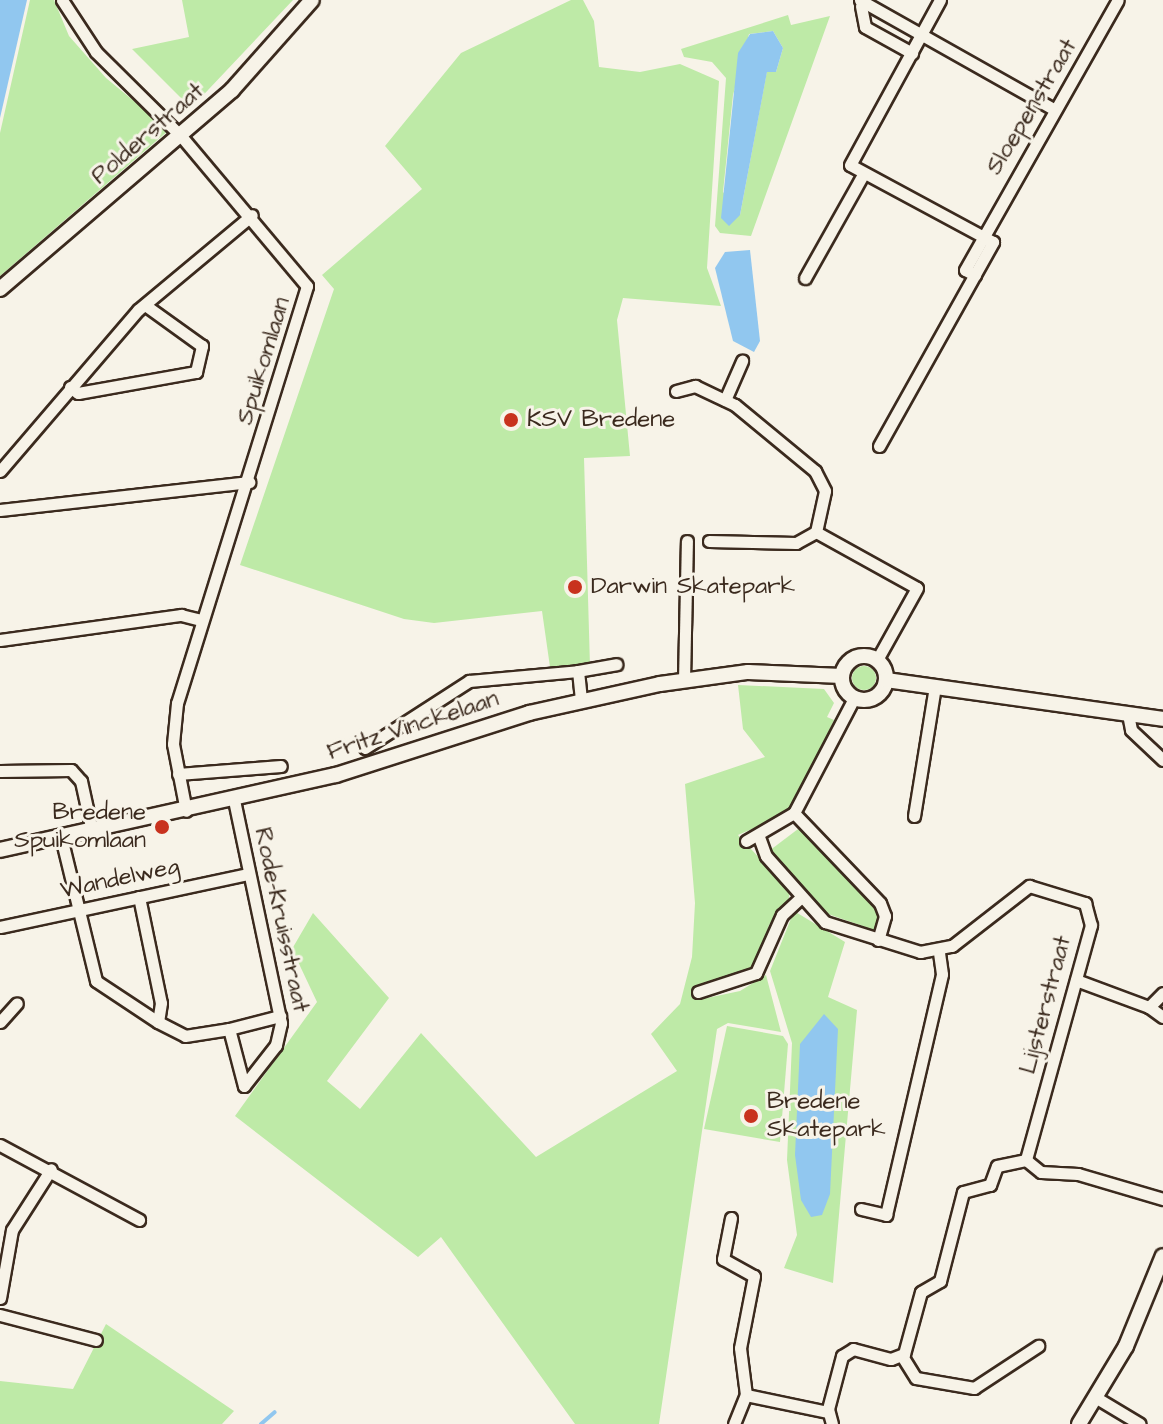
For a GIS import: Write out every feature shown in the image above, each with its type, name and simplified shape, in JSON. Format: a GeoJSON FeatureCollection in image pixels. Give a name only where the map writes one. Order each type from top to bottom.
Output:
{"type":"FeatureCollection","features":[{"type":"Feature","properties":{"kind":"street","name":"Spuikomlaan"},"geometry":{"type":"LineString","coordinates":[[62,0],[96,52],[181,136],[300,271],[308,293],[249,482],[201,620],[174,721],[178,774],[186,811]]}},
{"type":"Feature","properties":{"kind":"street","name":"Polderstraat"},"geometry":{"type":"LineString","coordinates":[[0,289],[181,136],[312,0]]}},
{"type":"Feature","properties":{"kind":"street"},"geometry":{"type":"LineString","coordinates":[[940,0],[850,165],[984,237]]}},
{"type":"Feature","properties":{"kind":"street","name":"Sloepenstraat"},"geometry":{"type":"LineString","coordinates":[[879,446],[993,242],[984,237],[1052,108],[1064,106],[1118,0]]}},
{"type":"Feature","properties":{"kind":"street"},"geometry":{"type":"LineString","coordinates":[[860,3],[1052,108]]}},
{"type":"Feature","properties":{"kind":"street"},"geometry":{"type":"LineString","coordinates":[[860,3],[865,27],[912,53]]}},
{"type":"Feature","properties":{"kind":"street"},"geometry":{"type":"LineString","coordinates":[[805,278],[864,173]]}},
{"type":"Feature","properties":{"kind":"street"},"geometry":{"type":"LineString","coordinates":[[0,471],[70,387],[145,305],[252,215]]}},
{"type":"Feature","properties":{"kind":"street"},"geometry":{"type":"LineString","coordinates":[[70,387],[78,393],[196,372],[202,346],[145,305]]}},
{"type":"Feature","properties":{"kind":"street"},"geometry":{"type":"LineString","coordinates":[[725,400],[742,361]]}},
{"type":"Feature","properties":{"kind":"street"},"geometry":{"type":"LineString","coordinates":[[676,391],[695,386],[725,400],[823,480],[816,532]]}},
{"type":"Feature","properties":{"kind":"street"},"geometry":{"type":"LineString","coordinates":[[0,510],[249,482]]}},
{"type":"Feature","properties":{"kind":"street"},"geometry":{"type":"LineString","coordinates":[[709,541],[796,543],[816,532]]}},
{"type":"Feature","properties":{"kind":"street"},"geometry":{"type":"LineString","coordinates":[[816,532],[917,588],[877,660]]}},
{"type":"Feature","properties":{"kind":"street"},"geometry":{"type":"LineString","coordinates":[[684,681],[687,541]]}},
{"type":"Feature","properties":{"kind":"street"},"geometry":{"type":"LineString","coordinates":[[0,640],[181,615],[201,620]]}},
{"type":"Feature","properties":{"kind":"street"},"geometry":{"type":"LineString","coordinates":[[854,698],[842,676],[855,658],[877,660]]}},
{"type":"Feature","properties":{"kind":"street"},"geometry":{"type":"LineString","coordinates":[[877,660],[886,680]]}},
{"type":"Feature","properties":{"kind":"street"},"geometry":{"type":"LineString","coordinates":[[381,762],[371,747],[469,681],[578,671],[616,664]]}},
{"type":"Feature","properties":{"kind":"street"},"geometry":{"type":"LineString","coordinates":[[578,671],[581,701]]}},
{"type":"Feature","properties":{"kind":"street","name":"Fritz Vinckelaan"},"geometry":{"type":"LineString","coordinates":[[0,850],[234,800],[381,762],[581,701],[748,672],[842,676]]}},
{"type":"Feature","properties":{"kind":"street"},"geometry":{"type":"LineString","coordinates":[[886,680],[1163,719]]}},
{"type":"Feature","properties":{"kind":"street"},"geometry":{"type":"LineString","coordinates":[[854,698],[874,698],[886,680]]}},
{"type":"Feature","properties":{"kind":"street"},"geometry":{"type":"LineString","coordinates":[[914,816],[935,686]]}},
{"type":"Feature","properties":{"kind":"street"},"geometry":{"type":"LineString","coordinates":[[746,841],[759,837],[794,813],[854,698]]}},
{"type":"Feature","properties":{"kind":"street"},"geometry":{"type":"LineString","coordinates":[[1128,714],[1131,730],[1163,760]]}},
{"type":"Feature","properties":{"kind":"street"},"geometry":{"type":"LineString","coordinates":[[178,774],[281,766]]}},
{"type":"Feature","properties":{"kind":"street"},"geometry":{"type":"LineString","coordinates":[[0,771],[73,772],[92,831]]}},
{"type":"Feature","properties":{"kind":"street","name":"Rode-Kruisstraat"},"geometry":{"type":"LineString","coordinates":[[229,1029],[244,1086],[276,1045],[280,1016],[234,800]]}},
{"type":"Feature","properties":{"kind":"street"},"geometry":{"type":"LineString","coordinates":[[794,813],[880,903],[885,916],[878,940]]}},
{"type":"Feature","properties":{"kind":"street"},"geometry":{"type":"LineString","coordinates":[[61,837],[76,911],[99,986],[185,1036],[280,1016]]}},
{"type":"Feature","properties":{"kind":"street"},"geometry":{"type":"LineString","coordinates":[[759,837],[766,856],[801,897],[832,926],[878,940],[939,952],[942,974],[886,1215],[861,1209]]}},
{"type":"Feature","properties":{"kind":"street","name":"Wandelweg"},"geometry":{"type":"LineString","coordinates":[[0,927],[248,874]]}},
{"type":"Feature","properties":{"kind":"street","name":"Lijsterstraat"},"geometry":{"type":"LineString","coordinates":[[939,952],[1020,890],[1041,886],[1077,896],[1090,911],[1076,980],[1026,1160]]}},
{"type":"Feature","properties":{"kind":"street"},"geometry":{"type":"LineString","coordinates":[[139,897],[161,1003],[158,1022]]}},
{"type":"Feature","properties":{"kind":"street"},"geometry":{"type":"LineString","coordinates":[[698,992],[758,971],[782,915],[801,897]]}},
{"type":"Feature","properties":{"kind":"street"},"geometry":{"type":"LineString","coordinates":[[1076,980],[1149,1007],[1163,1017]]}},
{"type":"Feature","properties":{"kind":"street"},"geometry":{"type":"LineString","coordinates":[[1149,1007],[1163,993]]}},
{"type":"Feature","properties":{"kind":"street"},"geometry":{"type":"LineString","coordinates":[[0,1022],[17,1003]]}},
{"type":"Feature","properties":{"kind":"street"},"geometry":{"type":"LineString","coordinates":[[0,1145],[51,1169],[139,1220]]}},
{"type":"Feature","properties":{"kind":"street"},"geometry":{"type":"LineString","coordinates":[[1038,1346],[982,1390],[916,1378],[902,1356],[921,1292],[940,1281],[963,1192],[988,1187],[1000,1164],[1026,1160],[1041,1172],[1078,1174],[1163,1199]]}},
{"type":"Feature","properties":{"kind":"street"},"geometry":{"type":"LineString","coordinates":[[0,1298],[12,1230],[51,1169]]}},
{"type":"Feature","properties":{"kind":"street"},"geometry":{"type":"LineString","coordinates":[[731,1218],[723,1259],[755,1282],[740,1348],[746,1395],[734,1424]]}},
{"type":"Feature","properties":{"kind":"street"},"geometry":{"type":"LineString","coordinates":[[1079,1424],[1126,1346],[1163,1256]]}},
{"type":"Feature","properties":{"kind":"street"},"geometry":{"type":"LineString","coordinates":[[0,1315],[96,1340]]}},
{"type":"Feature","properties":{"kind":"street"},"geometry":{"type":"LineString","coordinates":[[746,1395],[830,1418],[846,1351],[902,1356]]}},
{"type":"Feature","properties":{"kind":"street"},"geometry":{"type":"LineString","coordinates":[[1095,1397],[1140,1424]]}},
{"type":"Feature","properties":{"kind":"green space"},"geometry":{"type":"Polygon","coordinates":[[[30,0],[54,0],[69,36],[106,78],[169,130],[0,276],[0,133],[30,0]]]}},
{"type":"Feature","properties":{"kind":"green space"},"geometry":{"type":"Polygon","coordinates":[[[182,0],[293,0],[191,108],[132,49],[189,37],[182,0]]]}},
{"type":"Feature","properties":{"kind":"green space"},"geometry":{"type":"Polygon","coordinates":[[[571,0],[583,0],[594,21],[599,67],[640,72],[680,64],[719,81],[707,268],[721,306],[623,298],[617,320],[630,456],[584,458],[590,666],[550,667],[542,611],[434,623],[404,619],[240,565],[334,289],[322,275],[422,189],[385,146],[461,53],[571,0]]]}},
{"type":"Feature","properties":{"kind":"green space"},"geometry":{"type":"Polygon","coordinates":[[[788,15],[791,25],[830,16],[751,236],[720,233],[715,226],[726,78],[712,62],[684,57],[681,49],[788,15]],[[773,31],[749,34],[733,95],[723,192],[740,215],[767,71],[776,72],[783,48],[773,31]]]}},
{"type":"Feature","properties":{"kind":"green space"},"geometry":{"type":"Polygon","coordinates":[[[864,666],[872,670],[876,678],[872,686],[864,690],[856,686],[852,678],[856,670],[864,666]]]}},
{"type":"Feature","properties":{"kind":"green space"},"geometry":{"type":"Polygon","coordinates":[[[738,685],[824,689],[834,703],[827,717],[834,720],[796,800],[784,815],[738,835],[790,891],[788,903],[769,925],[758,963],[746,974],[695,988],[696,998],[707,998],[740,991],[766,975],[781,1032],[728,1023],[717,1029],[659,1424],[575,1424],[441,1237],[418,1257],[235,1116],[317,1002],[292,949],[313,913],[389,998],[327,1081],[360,1109],[421,1033],[536,1157],[677,1071],[651,1034],[680,1004],[692,957],[695,903],[685,784],[765,757],[743,729],[738,685]]]}},
{"type":"Feature","properties":{"kind":"green space"},"geometry":{"type":"Polygon","coordinates":[[[802,826],[874,903],[880,915],[874,930],[828,914],[773,858],[769,851],[802,826]]]}},
{"type":"Feature","properties":{"kind":"green space"},"geometry":{"type":"Polygon","coordinates":[[[794,911],[845,942],[828,997],[857,1010],[833,1283],[784,1268],[797,1235],[787,1160],[792,1043],[770,971],[794,911]]]}},
{"type":"Feature","properties":{"kind":"green space"},"geometry":{"type":"Polygon","coordinates":[[[727,1026],[783,1036],[788,1044],[780,1142],[704,1129],[727,1026]]]}},
{"type":"Feature","properties":{"kind":"green space"},"geometry":{"type":"Polygon","coordinates":[[[106,1324],[234,1411],[222,1424],[0,1424],[0,1381],[73,1389],[106,1324]]]}},
{"type":"Feature","properties":{"kind":"water"},"geometry":{"type":"Polygon","coordinates":[[[0,0],[27,0],[0,118],[0,0]]]}},
{"type":"Feature","properties":{"kind":"water"},"geometry":{"type":"Polygon","coordinates":[[[773,31],[783,48],[776,72],[767,72],[740,215],[729,226],[721,218],[738,53],[750,34],[773,31]]]}},
{"type":"Feature","properties":{"kind":"water"},"geometry":{"type":"Polygon","coordinates":[[[750,250],[760,341],[754,352],[733,341],[715,268],[725,252],[750,250]]]}},
{"type":"Feature","properties":{"kind":"water"},"geometry":{"type":"Polygon","coordinates":[[[824,1014],[838,1029],[830,1194],[822,1215],[811,1217],[801,1200],[795,1155],[800,1044],[824,1014]]]}},
{"type":"Feature","properties":{"kind":"waterway"},"geometry":{"type":"LineString","coordinates":[[261,1424],[275,1412]]}},
{"type":"Feature","properties":{"kind":"place","name":"KSV Bredene"},"geometry":{"type":"Point","coordinates":[511,420]}},
{"type":"Feature","properties":{"kind":"place","name":"Darwin Skatepark"},"geometry":{"type":"Point","coordinates":[575,587]}},
{"type":"Feature","properties":{"kind":"place","name":"Bredene Spuikomlaan"},"geometry":{"type":"Point","coordinates":[162,827]}},
{"type":"Feature","properties":{"kind":"place","name":"Bredene Skatepark"},"geometry":{"type":"Point","coordinates":[751,1116]}}]}
